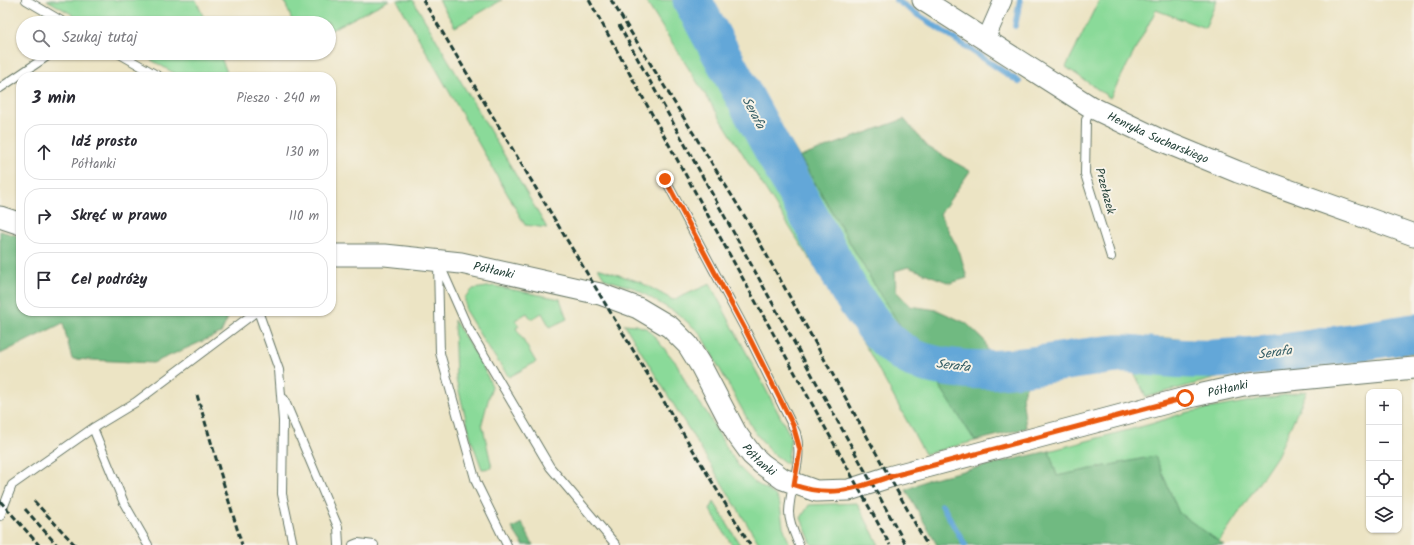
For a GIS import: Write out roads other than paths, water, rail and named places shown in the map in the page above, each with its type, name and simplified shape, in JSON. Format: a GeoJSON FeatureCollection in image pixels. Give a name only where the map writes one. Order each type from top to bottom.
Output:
{"type":"FeatureCollection","features":[{"type":"Feature","properties":{"kind":"street","name":"Henryka Sucharskiego"},"geometry":{"type":"LineString","coordinates":[[923,0],[1091,107],[1181,149],[1238,172],[1414,235]]}},
{"type":"Feature","properties":{"kind":"street"},"geometry":{"type":"LineString","coordinates":[[986,39],[1003,0]]}},
{"type":"Feature","properties":{"kind":"street"},"geometry":{"type":"LineString","coordinates":[[0,217],[16,222]]}},
{"type":"Feature","properties":{"kind":"street","name":"Półłanki"},"geometry":{"type":"LineString","coordinates":[[336,256],[385,255],[438,260],[496,270],[600,294],[625,302],[660,320],[680,336],[695,355],[727,418],[745,445],[772,472],[794,485],[816,491],[849,490],[889,477],[1024,441],[1248,384],[1414,368]]}},
{"type":"Feature","properties":{"kind":"lane"},"geometry":{"type":"LineString","coordinates":[[26,0],[53,16]]}},
{"type":"Feature","properties":{"kind":"lane"},"geometry":{"type":"LineString","coordinates":[[24,72],[42,60]]}},
{"type":"Feature","properties":{"kind":"lane"},"geometry":{"type":"LineString","coordinates":[[130,60],[151,72]]}},
{"type":"Feature","properties":{"kind":"lane"},"geometry":{"type":"LineString","coordinates":[[0,88],[16,77]]}},
{"type":"Feature","properties":{"kind":"lane","name":"Przełazek"},"geometry":{"type":"LineString","coordinates":[[1091,107],[1086,120],[1085,174],[1111,257]]}},
{"type":"Feature","properties":{"kind":"lane"},"geometry":{"type":"LineString","coordinates":[[665,179],[746,331],[793,425],[800,450],[789,512],[790,521],[799,545]]}},
{"type":"Feature","properties":{"kind":"lane"},"geometry":{"type":"LineString","coordinates":[[438,260],[440,353],[476,482],[507,545]]}},
{"type":"Feature","properties":{"kind":"lane"},"geometry":{"type":"LineString","coordinates":[[438,260],[467,326],[550,467],[616,545]]}},
{"type":"Feature","properties":{"kind":"lane"},"geometry":{"type":"LineString","coordinates":[[0,516],[12,485],[93,428],[136,402],[250,316]]}},
{"type":"Feature","properties":{"kind":"lane"},"geometry":{"type":"LineString","coordinates":[[259,316],[279,370],[283,421],[282,494],[293,545]]}},
{"type":"Feature","properties":{"kind":"lane"},"geometry":{"type":"LineString","coordinates":[[280,391],[338,527],[338,545]]}},
{"type":"Feature","properties":{"kind":"lane"},"geometry":{"type":"LineString","coordinates":[[93,428],[124,503],[148,545]]}},
{"type":"Feature","properties":{"kind":"lane"},"geometry":{"type":"LineString","coordinates":[[353,545],[358,543],[374,545]]}},
{"type":"Feature","properties":{"kind":"waterway","name":"Serafa"},"geometry":{"type":"LineString","coordinates":[[692,0],[849,290],[871,322],[889,342],[911,357],[923,362],[971,370],[1020,367],[1121,354],[1180,359],[1214,359],[1289,352],[1414,333]]}},
{"type":"Feature","properties":{"kind":"waterway"},"geometry":{"type":"LineString","coordinates":[[896,0],[1019,82]]}},
{"type":"Feature","properties":{"kind":"waterway"},"geometry":{"type":"LineString","coordinates":[[1015,26],[1020,0]]}},
{"type":"Feature","properties":{"kind":"waterway"},"geometry":{"type":"LineString","coordinates":[[942,505],[965,545]]}},
{"type":"Feature","properties":{"kind":"railway"},"geometry":{"type":"LineString","coordinates":[[423,0],[750,545]]}},
{"type":"Feature","properties":{"kind":"railway"},"geometry":{"type":"LineString","coordinates":[[589,0],[890,545]]}},
{"type":"Feature","properties":{"kind":"railway"},"geometry":{"type":"LineString","coordinates":[[611,0],[750,225],[927,545]]}},
{"type":"Feature","properties":{"kind":"railway"},"geometry":{"type":"LineString","coordinates":[[619,25],[906,545]]}},
{"type":"Feature","properties":{"kind":"railway"},"geometry":{"type":"LineString","coordinates":[[197,395],[242,545]]}},
{"type":"Feature","properties":{"kind":"railway"},"geometry":{"type":"LineString","coordinates":[[0,501],[39,545]]}},
{"type":"Feature","properties":{"kind":"railway"},"geometry":{"type":"LineString","coordinates":[[34,501],[75,545]]}},
{"type":"Feature","properties":{"kind":"railway"},"geometry":{"type":"LineString","coordinates":[[25,509],[57,545]]}}]}
